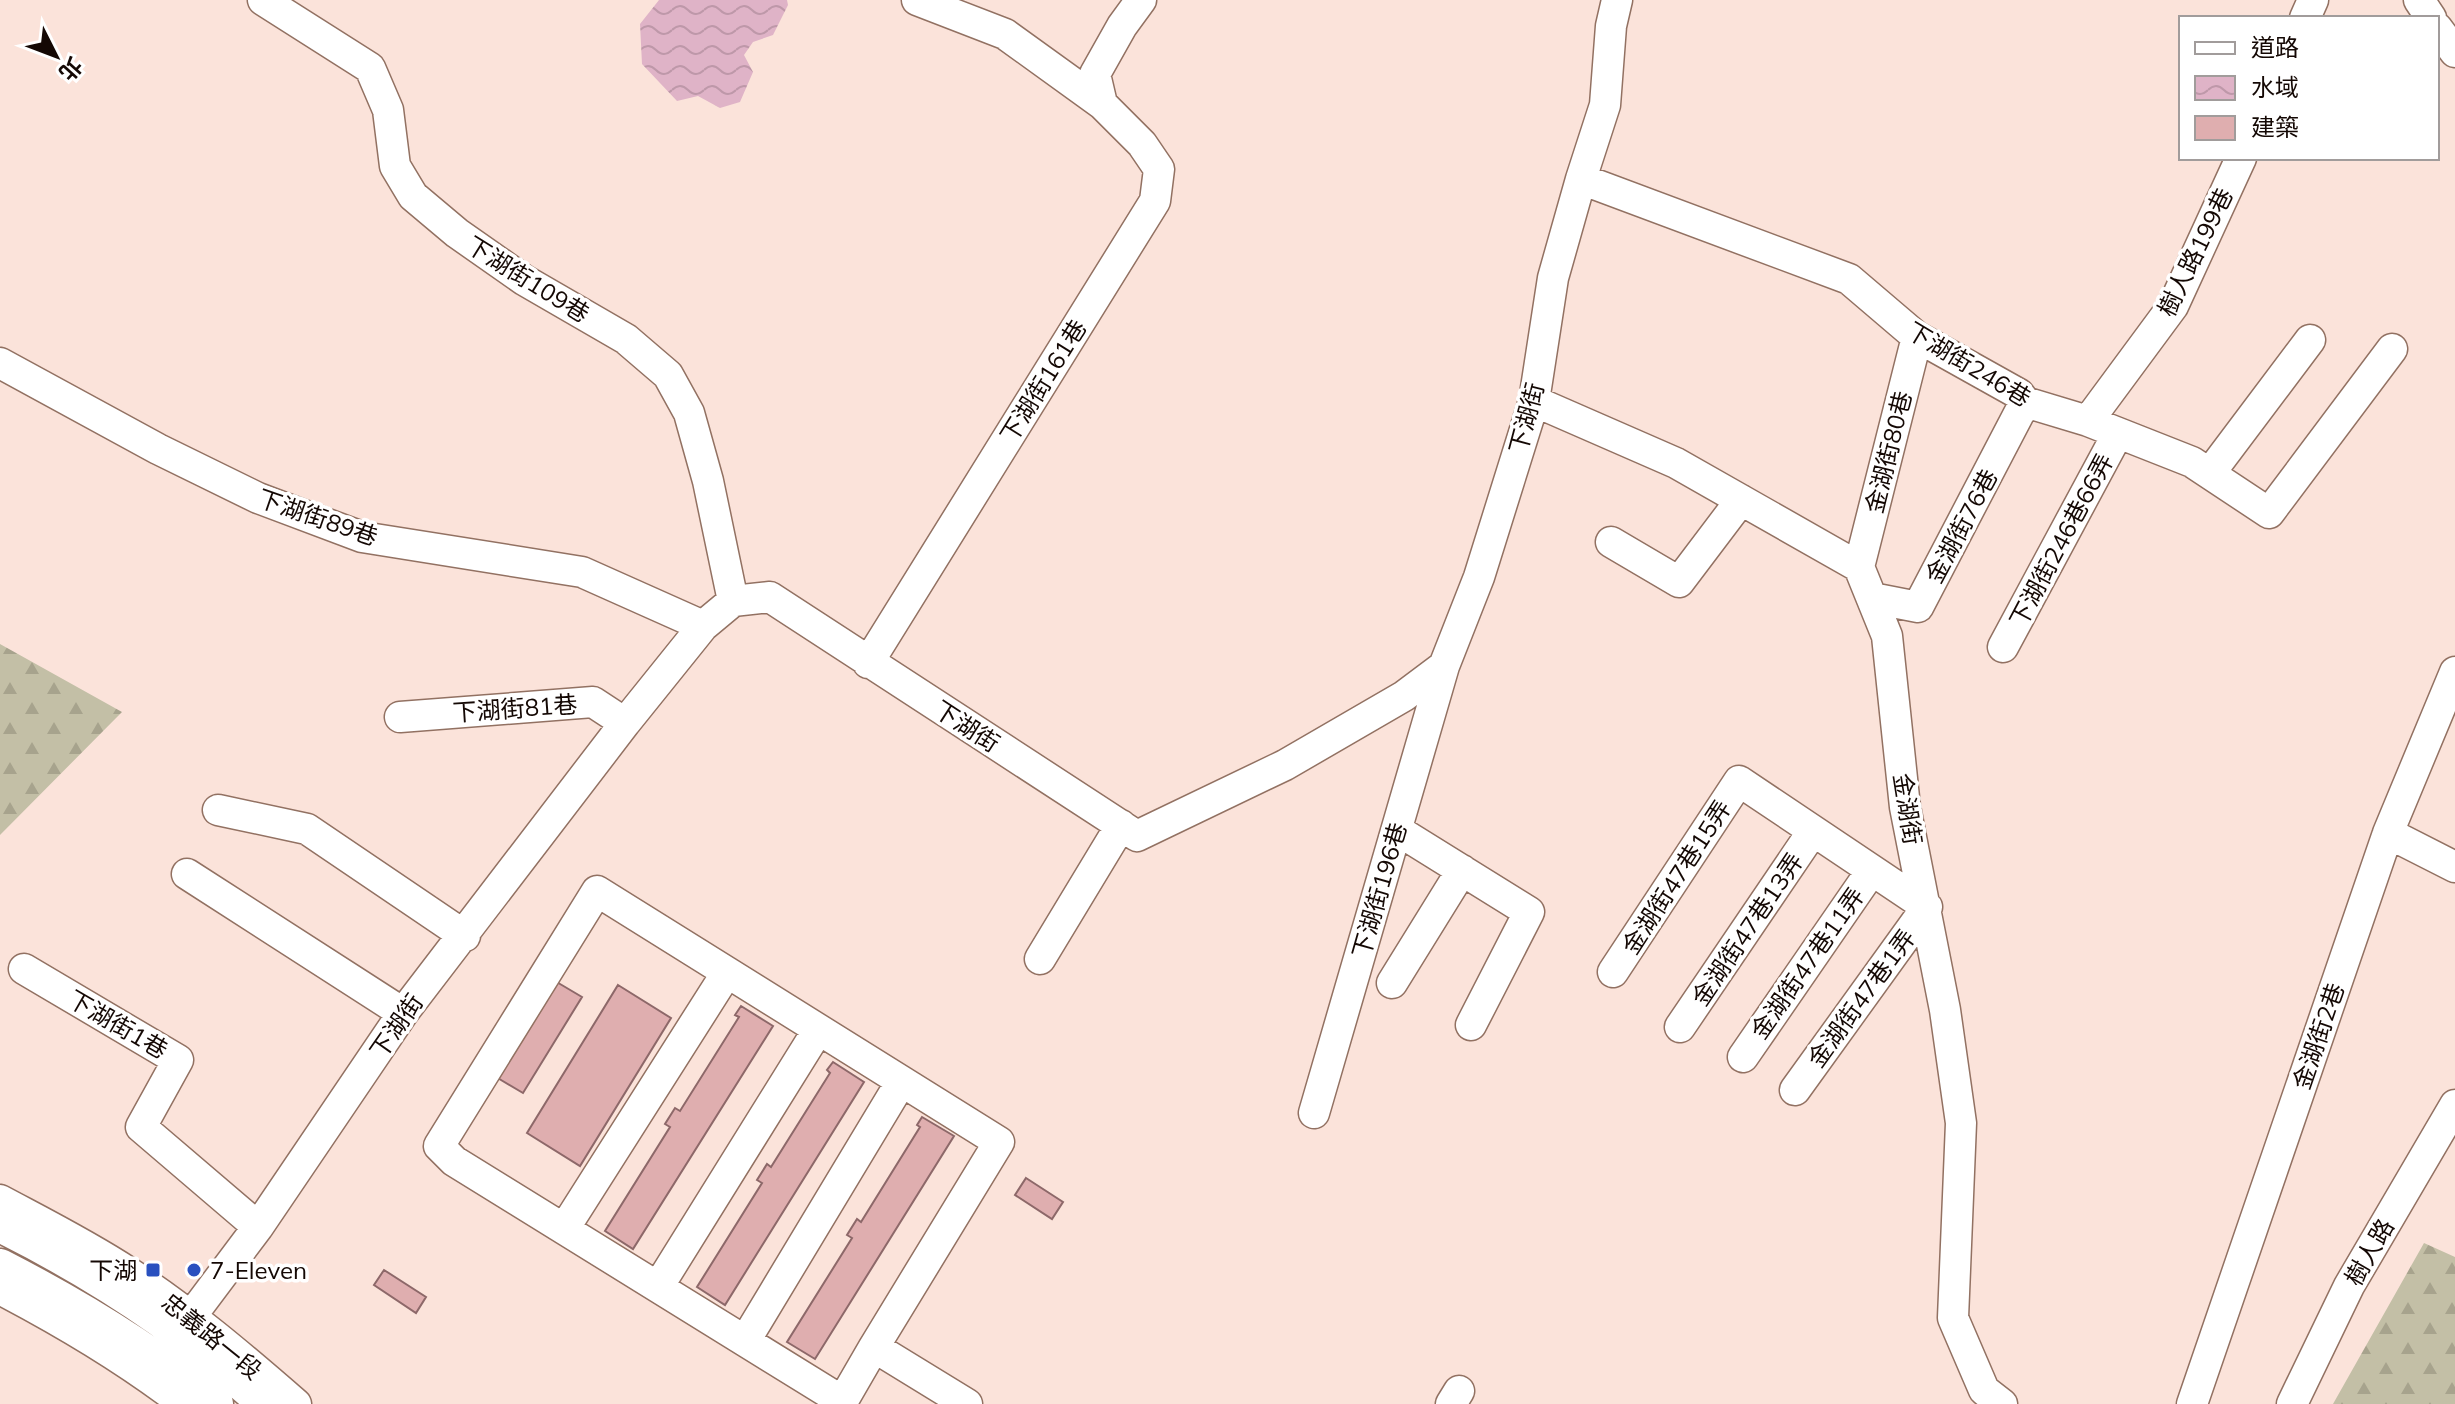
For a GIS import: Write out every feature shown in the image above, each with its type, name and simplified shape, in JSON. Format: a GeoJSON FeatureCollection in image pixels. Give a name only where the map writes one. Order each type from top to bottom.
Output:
{"type":"FeatureCollection","features":[{"type":"Feature","properties":{"kind":"main road","name":"忠義路一段"},"geometry":{"type":"LineString","coordinates":[[0,1224],[186,1325],[266,1404]]}},
{"type":"Feature","properties":{"kind":"main road"},"geometry":{"type":"LineString","coordinates":[[0,1267],[113,1330],[152,1368],[215,1404]]}},
{"type":"Feature","properties":{"kind":"street","name":"下湖街109巷"},"geometry":{"type":"LineString","coordinates":[[263,0],[370,68],[388,110],[395,166],[413,196],[457,233],[524,280],[626,339],[668,375],[689,413],[708,481],[733,601]]}},
{"type":"Feature","properties":{"kind":"street","name":"下湖街161巷"},"geometry":{"type":"LineString","coordinates":[[868,663],[1155,201],[1159,169],[1142,144],[1102,104],[1005,34],[917,0]]}},
{"type":"Feature","properties":{"kind":"street"},"geometry":{"type":"LineString","coordinates":[[1102,104],[1095,74],[1122,26],[1141,0]]}},
{"type":"Feature","properties":{"kind":"street","name":"下湖街"},"geometry":{"type":"LineString","coordinates":[[152,1368],[258,1227],[403,1013],[465,936],[625,723],[703,626],[733,601],[770,597],[1137,836],[1285,765],[1391,704],[1444,666],[1479,577],[1534,401],[1553,278],[1605,105],[1611,26],[1617,0]]}},
{"type":"Feature","properties":{"kind":"street"},"geometry":{"type":"LineString","coordinates":[[2439,31],[2455,52]]}},
{"type":"Feature","properties":{"kind":"street","name":"樹人路199巷"},"geometry":{"type":"LineString","coordinates":[[2088,421],[2173,306],[2240,160]]}},
{"type":"Feature","properties":{"kind":"street","name":"下湖街246巷"},"geometry":{"type":"LineString","coordinates":[[1581,179],[1849,279],[1917,337],[2019,394],[2025,402],[2088,421],[2192,462],[2269,513],[2392,349]]}},
{"type":"Feature","properties":{"kind":"street","name":"金湖街80巷"},"geometry":{"type":"LineString","coordinates":[[1859,567],[1917,337]]}},
{"type":"Feature","properties":{"kind":"street"},"geometry":{"type":"LineString","coordinates":[[2210,473],[2310,340]]}},
{"type":"Feature","properties":{"kind":"street","name":"下湖街89巷"},"geometry":{"type":"LineString","coordinates":[[0,363],[158,449],[273,504],[362,537],[582,572],[703,626]]}},
{"type":"Feature","properties":{"kind":"street"},"geometry":{"type":"LineString","coordinates":[[1534,401],[1676,463],[1859,567]]}},
{"type":"Feature","properties":{"kind":"street","name":"金湖街76巷"},"geometry":{"type":"LineString","coordinates":[[1872,598],[1918,607],[2025,402]]}},
{"type":"Feature","properties":{"kind":"street","name":"下湖街246巷66弄"},"geometry":{"type":"LineString","coordinates":[[2003,647],[2118,433]]}},
{"type":"Feature","properties":{"kind":"street"},"geometry":{"type":"LineString","coordinates":[[1611,542],[1679,582],[1741,500]]}},
{"type":"Feature","properties":{"kind":"street","name":"金湖街"},"geometry":{"type":"LineString","coordinates":[[1859,567],[1887,636],[1905,807],[1927,907],[1961,1123],[1953,1318],[1984,1390],[2002,1404]]}},
{"type":"Feature","properties":{"kind":"street","name":"下湖街196巷"},"geometry":{"type":"LineString","coordinates":[[1314,1113],[1444,666]]}},
{"type":"Feature","properties":{"kind":"street","name":"金湖街2巷"},"geometry":{"type":"LineString","coordinates":[[2192,1404],[2388,833],[2455,672]]}},
{"type":"Feature","properties":{"kind":"street","name":"下湖街81巷"},"geometry":{"type":"LineString","coordinates":[[400,717],[593,702],[625,723]]}},
{"type":"Feature","properties":{"kind":"street","name":"金湖街47巷15弄"},"geometry":{"type":"LineString","coordinates":[[1613,972],[1739,781],[1813,831]]}},
{"type":"Feature","properties":{"kind":"street"},"geometry":{"type":"LineString","coordinates":[[218,810],[307,829],[465,936]]}},
{"type":"Feature","properties":{"kind":"street"},"geometry":{"type":"LineString","coordinates":[[1040,959],[1121,825]]}},
{"type":"Feature","properties":{"kind":"street"},"geometry":{"type":"LineString","coordinates":[[1397,830],[1529,912],[1471,1025]]}},
{"type":"Feature","properties":{"kind":"street"},"geometry":{"type":"LineString","coordinates":[[1813,831],[1927,907]]}},
{"type":"Feature","properties":{"kind":"street","name":"金湖街47巷13弄"},"geometry":{"type":"LineString","coordinates":[[1680,1027],[1813,831]]}},
{"type":"Feature","properties":{"kind":"street"},"geometry":{"type":"LineString","coordinates":[[2388,833],[2455,867]]}},
{"type":"Feature","properties":{"kind":"street"},"geometry":{"type":"LineString","coordinates":[[1392,983],[1462,870]]}},
{"type":"Feature","properties":{"kind":"street","name":"金湖街47巷11弄"},"geometry":{"type":"LineString","coordinates":[[1743,1057],[1872,870]]}},
{"type":"Feature","properties":{"kind":"street"},"geometry":{"type":"LineString","coordinates":[[187,874],[403,1013]]}},
{"type":"Feature","properties":{"kind":"street"},"geometry":{"type":"LineString","coordinates":[[597,891],[726,974],[999,1142],[841,1403],[454,1161],[439,1146],[597,891]]}},
{"type":"Feature","properties":{"kind":"street","name":"金湖街47巷1弄"},"geometry":{"type":"LineString","coordinates":[[1795,1090],[1927,907]]}},
{"type":"Feature","properties":{"kind":"street","name":"下湖街1巷"},"geometry":{"type":"LineString","coordinates":[[24,969],[178,1060],[141,1127],[258,1227]]}},
{"type":"Feature","properties":{"kind":"street"},"geometry":{"type":"LineString","coordinates":[[564,1229],[726,974]]}},
{"type":"Feature","properties":{"kind":"street"},"geometry":{"type":"LineString","coordinates":[[658,1287],[818,1030]]}},
{"type":"Feature","properties":{"kind":"street"},"geometry":{"type":"LineString","coordinates":[[745,1341],[901,1082]]}},
{"type":"Feature","properties":{"kind":"street","name":"樹人路"},"geometry":{"type":"LineString","coordinates":[[2292,1404],[2349,1286],[2455,1105]]}},
{"type":"Feature","properties":{"kind":"street","name":"忠義路一段"},"geometry":{"type":"LineString","coordinates":[[0,1200],[94,1251],[186,1325],[296,1404]]}},
{"type":"Feature","properties":{"kind":"street"},"geometry":{"type":"LineString","coordinates":[[0,1289],[152,1368],[184,1404]]}},
{"type":"Feature","properties":{"kind":"street"},"geometry":{"type":"LineString","coordinates":[[874,1347],[967,1404]]}},
{"type":"Feature","properties":{"kind":"green space"},"geometry":{"type":"Polygon","coordinates":[[[0,644],[122,712],[0,835],[0,644]]]}},
{"type":"Feature","properties":{"kind":"green space"},"geometry":{"type":"Polygon","coordinates":[[[2424,1243],[2455,1257],[2455,1404],[2333,1404],[2424,1243]]]}},
{"type":"Feature","properties":{"kind":"water"},"geometry":{"type":"Polygon","coordinates":[[[659,0],[787,0],[788,5],[773,35],[753,42],[744,55],[753,72],[740,102],[720,108],[698,96],[677,101],[642,64],[640,24],[659,0]]]}},
{"type":"Feature","properties":{"kind":"building"},"geometry":{"type":"Polygon","coordinates":[[[555,981],[582,997],[523,1093],[496,1077],[555,981]]]}},
{"type":"Feature","properties":{"kind":"building"},"geometry":{"type":"Polygon","coordinates":[[[618,985],[671,1018],[580,1166],[527,1133],[618,985]]]}},
{"type":"Feature","properties":{"kind":"building"},"geometry":{"type":"Polygon","coordinates":[[[741,1006],[773,1026],[633,1249],[605,1231],[670,1127],[665,1124],[675,1108],[680,1111],[739,1017],[735,1015],[741,1006]]]}},
{"type":"Feature","properties":{"kind":"building"},"geometry":{"type":"Polygon","coordinates":[[[833,1062],[864,1082],[725,1305],[697,1287],[762,1183],[757,1180],[767,1164],[771,1167],[830,1073],[827,1070],[833,1062]]]}},
{"type":"Feature","properties":{"kind":"building"},"geometry":{"type":"Polygon","coordinates":[[[922,1117],[954,1136],[815,1359],[787,1342],[852,1238],[847,1235],[857,1219],[861,1222],[920,1127],[917,1125],[922,1117]]]}},
{"type":"Feature","properties":{"kind":"building"},"geometry":{"type":"Polygon","coordinates":[[[1026,1178],[1063,1202],[1052,1219],[1015,1195],[1026,1178]]]}},
{"type":"Feature","properties":{"kind":"building"},"geometry":{"type":"Polygon","coordinates":[[[384,1270],[426,1297],[416,1313],[374,1285],[384,1270]]]}},
{"type":"Feature","properties":{"kind":"place","name":"下湖"},"geometry":{"type":"Point","coordinates":[153,1270]}},
{"type":"Feature","properties":{"kind":"place","name":"7-Eleven"},"geometry":{"type":"Point","coordinates":[194,1270]}}]}
